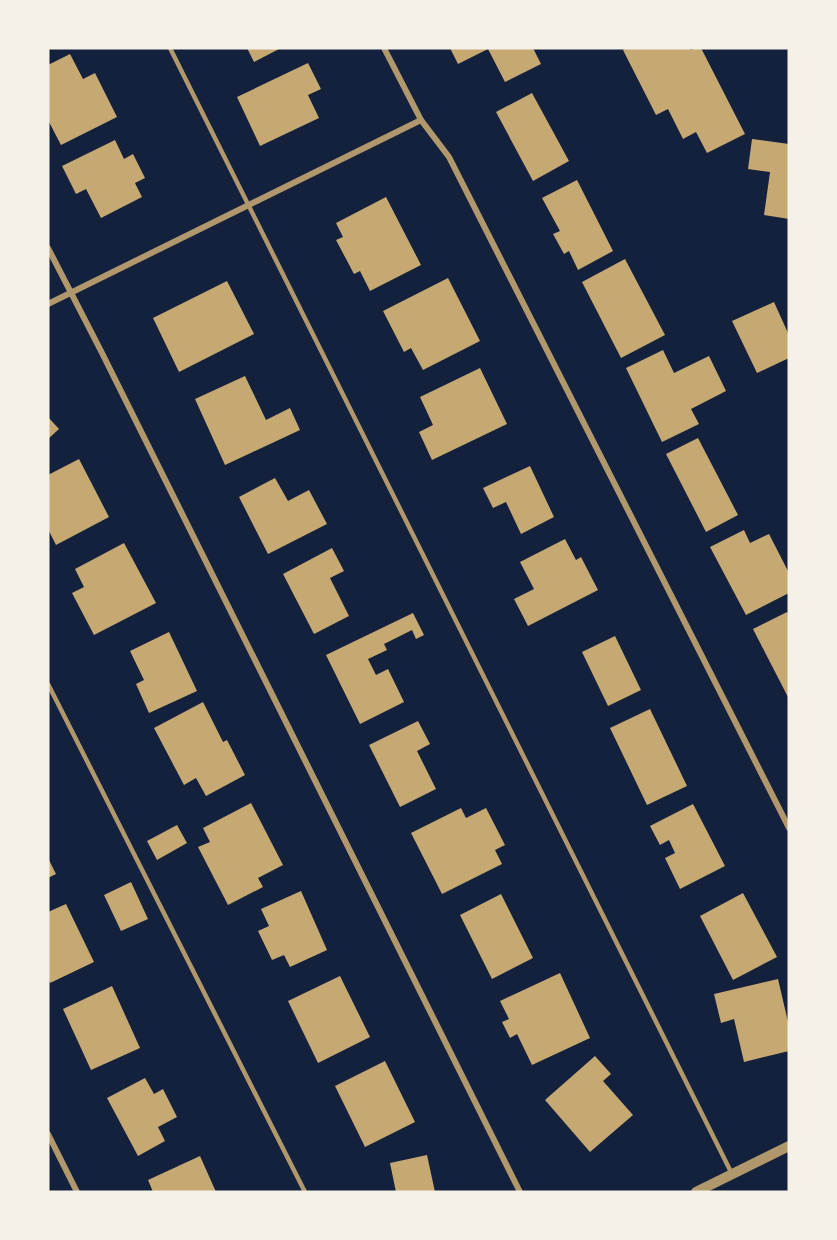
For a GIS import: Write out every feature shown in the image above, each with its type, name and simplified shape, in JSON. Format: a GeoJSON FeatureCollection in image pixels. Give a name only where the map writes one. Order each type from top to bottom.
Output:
{"type":"FeatureCollection","features":[{"type":"Feature","properties":{"kind":"street"},"geometry":{"type":"LineString","coordinates":[[384,48],[421,120],[448,157],[789,828]]}},
{"type":"Feature","properties":{"kind":"street"},"geometry":{"type":"LineString","coordinates":[[48,304],[421,120]]}},
{"type":"Feature","properties":{"kind":"street"},"geometry":{"type":"LineString","coordinates":[[48,248],[520,1192]]}},
{"type":"Feature","properties":{"kind":"street"},"geometry":{"type":"LineString","coordinates":[[48,1134],[77,1192]]}},
{"type":"Feature","properties":{"kind":"street"},"geometry":{"type":"LineString","coordinates":[[696,1192],[789,1146]]}},
{"type":"Feature","properties":{"kind":"lane"},"geometry":{"type":"LineString","coordinates":[[170,48],[732,1174]]}},
{"type":"Feature","properties":{"kind":"lane"},"geometry":{"type":"LineString","coordinates":[[48,684],[305,1192]]}},
{"type":"Feature","properties":{"kind":"building"},"geometry":{"type":"Polygon","coordinates":[[[247,48],[281,48],[254,62],[247,48]]]}},
{"type":"Feature","properties":{"kind":"building"},"geometry":{"type":"Polygon","coordinates":[[[450,48],[533,48],[541,64],[505,82],[488,49],[458,64],[450,48]]]}},
{"type":"Feature","properties":{"kind":"building"},"geometry":{"type":"Polygon","coordinates":[[[626,48],[689,48],[691,50],[701,48],[745,134],[707,153],[696,132],[683,139],[668,109],[656,115],[623,50],[626,48]]]}},
{"type":"Feature","properties":{"kind":"building"},"geometry":{"type":"Polygon","coordinates":[[[70,54],[83,79],[95,73],[117,117],[61,145],[48,120],[48,65],[70,54]]]}},
{"type":"Feature","properties":{"kind":"building"},"geometry":{"type":"Polygon","coordinates":[[[308,63],[321,89],[308,95],[319,118],[260,146],[237,97],[308,63]]]}},
{"type":"Feature","properties":{"kind":"building"},"geometry":{"type":"Polygon","coordinates":[[[532,93],[569,161],[533,181],[496,112],[532,93]]]}},
{"type":"Feature","properties":{"kind":"building"},"geometry":{"type":"Polygon","coordinates":[[[752,139],[789,144],[789,219],[764,215],[770,172],[748,169],[752,139]]]}},
{"type":"Feature","properties":{"kind":"building"},"geometry":{"type":"Polygon","coordinates":[[[115,140],[124,159],[133,154],[145,178],[135,183],[142,197],[101,218],[86,189],[76,194],[62,166],[115,140]]]}},
{"type":"Feature","properties":{"kind":"building"},"geometry":{"type":"Polygon","coordinates":[[[577,180],[613,251],[578,270],[569,251],[564,254],[553,234],[560,231],[542,198],[577,180]]]}},
{"type":"Feature","properties":{"kind":"building"},"geometry":{"type":"Polygon","coordinates":[[[386,197],[421,265],[370,291],[360,271],[354,274],[336,240],[343,237],[336,223],[386,197]]]}},
{"type":"Feature","properties":{"kind":"building"},"geometry":{"type":"Polygon","coordinates":[[[625,259],[665,335],[621,358],[582,282],[625,259]]]}},
{"type":"Feature","properties":{"kind":"building"},"geometry":{"type":"Polygon","coordinates":[[[448,278],[480,341],[423,370],[411,348],[404,352],[383,311],[448,278]]]}},
{"type":"Feature","properties":{"kind":"building"},"geometry":{"type":"Polygon","coordinates":[[[227,281],[254,334],[179,372],[153,318],[227,281]]]}},
{"type":"Feature","properties":{"kind":"building"},"geometry":{"type":"Polygon","coordinates":[[[774,302],[789,332],[789,358],[757,373],[732,321],[774,302]]]}},
{"type":"Feature","properties":{"kind":"building"},"geometry":{"type":"Polygon","coordinates":[[[663,350],[674,373],[709,356],[726,391],[691,409],[699,424],[662,442],[626,368],[663,350]]]}},
{"type":"Feature","properties":{"kind":"building"},"geometry":{"type":"Polygon","coordinates":[[[480,368],[507,424],[432,460],[419,432],[433,425],[420,397],[480,368]]]}},
{"type":"Feature","properties":{"kind":"building"},"geometry":{"type":"Polygon","coordinates":[[[245,376],[266,420],[290,408],[300,430],[225,465],[195,399],[245,376]]]}},
{"type":"Feature","properties":{"kind":"building"},"geometry":{"type":"Polygon","coordinates":[[[48,417],[59,429],[48,439],[48,417]]]}},
{"type":"Feature","properties":{"kind":"building"},"geometry":{"type":"Polygon","coordinates":[[[698,438],[738,515],[706,532],[666,454],[698,438]]]}},
{"type":"Feature","properties":{"kind":"building"},"geometry":{"type":"Polygon","coordinates":[[[79,459],[109,517],[56,545],[48,529],[48,475],[79,459]]]}},
{"type":"Feature","properties":{"kind":"building"},"geometry":{"type":"Polygon","coordinates":[[[530,466],[554,517],[521,534],[506,502],[493,508],[483,488],[530,466]]]}},
{"type":"Feature","properties":{"kind":"building"},"geometry":{"type":"Polygon","coordinates":[[[275,478],[288,501],[309,490],[327,524],[268,554],[239,497],[275,478]]]}},
{"type":"Feature","properties":{"kind":"building"},"geometry":{"type":"Polygon","coordinates":[[[744,530],[750,543],[769,534],[789,573],[789,593],[746,615],[710,547],[744,530]]]}},
{"type":"Feature","properties":{"kind":"building"},"geometry":{"type":"Polygon","coordinates":[[[565,539],[576,560],[581,557],[598,590],[528,626],[514,599],[534,589],[520,562],[565,539]]]}},
{"type":"Feature","properties":{"kind":"building"},"geometry":{"type":"Polygon","coordinates":[[[124,543],[156,603],[94,635],[72,593],[84,587],[75,569],[124,543]]]}},
{"type":"Feature","properties":{"kind":"building"},"geometry":{"type":"Polygon","coordinates":[[[332,548],[344,571],[330,578],[349,616],[314,634],[283,574],[332,548]]]}},
{"type":"Feature","properties":{"kind":"building"},"geometry":{"type":"Polygon","coordinates":[[[787,612],[789,615],[789,699],[753,629],[787,612]]]}},
{"type":"Feature","properties":{"kind":"building"},"geometry":{"type":"Polygon","coordinates":[[[413,613],[424,635],[416,639],[412,630],[384,644],[387,650],[368,659],[376,675],[388,669],[404,702],[360,724],[326,655],[413,613]]]}},
{"type":"Feature","properties":{"kind":"building"},"geometry":{"type":"Polygon","coordinates":[[[169,632],[197,691],[149,713],[136,684],[144,680],[130,651],[169,632]]]}},
{"type":"Feature","properties":{"kind":"building"},"geometry":{"type":"Polygon","coordinates":[[[615,636],[641,690],[608,706],[582,652],[615,636]]]}},
{"type":"Feature","properties":{"kind":"building"},"geometry":{"type":"Polygon","coordinates":[[[203,702],[223,742],[227,740],[245,775],[206,796],[196,778],[184,785],[154,728],[203,702]]]}},
{"type":"Feature","properties":{"kind":"building"},"geometry":{"type":"Polygon","coordinates":[[[650,709],[687,786],[647,805],[610,728],[650,709]]]}},
{"type":"Feature","properties":{"kind":"building"},"geometry":{"type":"Polygon","coordinates":[[[418,721],[430,744],[417,751],[436,789],[400,807],[369,745],[418,721]]]}},
{"type":"Feature","properties":{"kind":"building"},"geometry":{"type":"Polygon","coordinates":[[[251,803],[283,865],[258,878],[263,887],[228,905],[198,847],[210,842],[203,828],[251,803]]]}},
{"type":"Feature","properties":{"kind":"building"},"geometry":{"type":"Polygon","coordinates":[[[693,804],[725,866],[680,889],[665,858],[675,853],[669,840],[660,845],[650,826],[693,804]]]}},
{"type":"Feature","properties":{"kind":"building"},"geometry":{"type":"Polygon","coordinates":[[[461,808],[466,818],[486,808],[505,845],[495,850],[502,864],[442,894],[411,833],[461,808]]]}},
{"type":"Feature","properties":{"kind":"building"},"geometry":{"type":"Polygon","coordinates":[[[177,825],[187,843],[157,860],[147,841],[177,825]]]}},
{"type":"Feature","properties":{"kind":"building"},"geometry":{"type":"Polygon","coordinates":[[[48,858],[56,874],[48,878],[48,858]]]}},
{"type":"Feature","properties":{"kind":"building"},"geometry":{"type":"Polygon","coordinates":[[[131,882],[148,919],[121,931],[104,895],[131,882]]]}},
{"type":"Feature","properties":{"kind":"building"},"geometry":{"type":"Polygon","coordinates":[[[301,891],[327,950],[290,967],[284,955],[272,960],[258,931],[269,926],[261,909],[301,891]]]}},
{"type":"Feature","properties":{"kind":"building"},"geometry":{"type":"Polygon","coordinates":[[[743,893],[777,957],[733,980],[700,916],[743,893]]]}},
{"type":"Feature","properties":{"kind":"building"},"geometry":{"type":"Polygon","coordinates":[[[501,894],[533,958],[492,979],[460,915],[501,894]]]}},
{"type":"Feature","properties":{"kind":"building"},"geometry":{"type":"Polygon","coordinates":[[[66,904],[94,962],[50,983],[48,978],[48,912],[66,904]]]}},
{"type":"Feature","properties":{"kind":"building"},"geometry":{"type":"Polygon","coordinates":[[[560,973],[590,1038],[532,1065],[517,1034],[510,1038],[502,1022],[509,1019],[500,1001],[560,973]]]}},
{"type":"Feature","properties":{"kind":"building"},"geometry":{"type":"Polygon","coordinates":[[[340,976],[370,1037],[318,1063],[288,1001],[340,976]]]}},
{"type":"Feature","properties":{"kind":"building"},"geometry":{"type":"Polygon","coordinates":[[[778,979],[789,1026],[789,1051],[744,1062],[734,1019],[721,1023],[714,994],[778,979]]]}},
{"type":"Feature","properties":{"kind":"building"},"geometry":{"type":"Polygon","coordinates":[[[112,986],[140,1048],[91,1070],[63,1009],[112,986]]]}},
{"type":"Feature","properties":{"kind":"building"},"geometry":{"type":"Polygon","coordinates":[[[595,1056],[611,1074],[603,1081],[633,1115],[590,1152],[545,1100],[595,1056]]]}},
{"type":"Feature","properties":{"kind":"building"},"geometry":{"type":"Polygon","coordinates":[[[385,1061],[415,1122],[365,1147],[335,1086],[385,1061]]]}},
{"type":"Feature","properties":{"kind":"building"},"geometry":{"type":"Polygon","coordinates":[[[145,1078],[154,1094],[163,1089],[177,1117],[158,1127],[165,1141],[138,1156],[107,1098],[145,1078]]]}},
{"type":"Feature","properties":{"kind":"building"},"geometry":{"type":"Polygon","coordinates":[[[427,1155],[435,1192],[396,1192],[390,1163],[427,1155]]]}},
{"type":"Feature","properties":{"kind":"building"},"geometry":{"type":"Polygon","coordinates":[[[200,1156],[216,1192],[153,1192],[148,1180],[200,1156]]]}}]}
